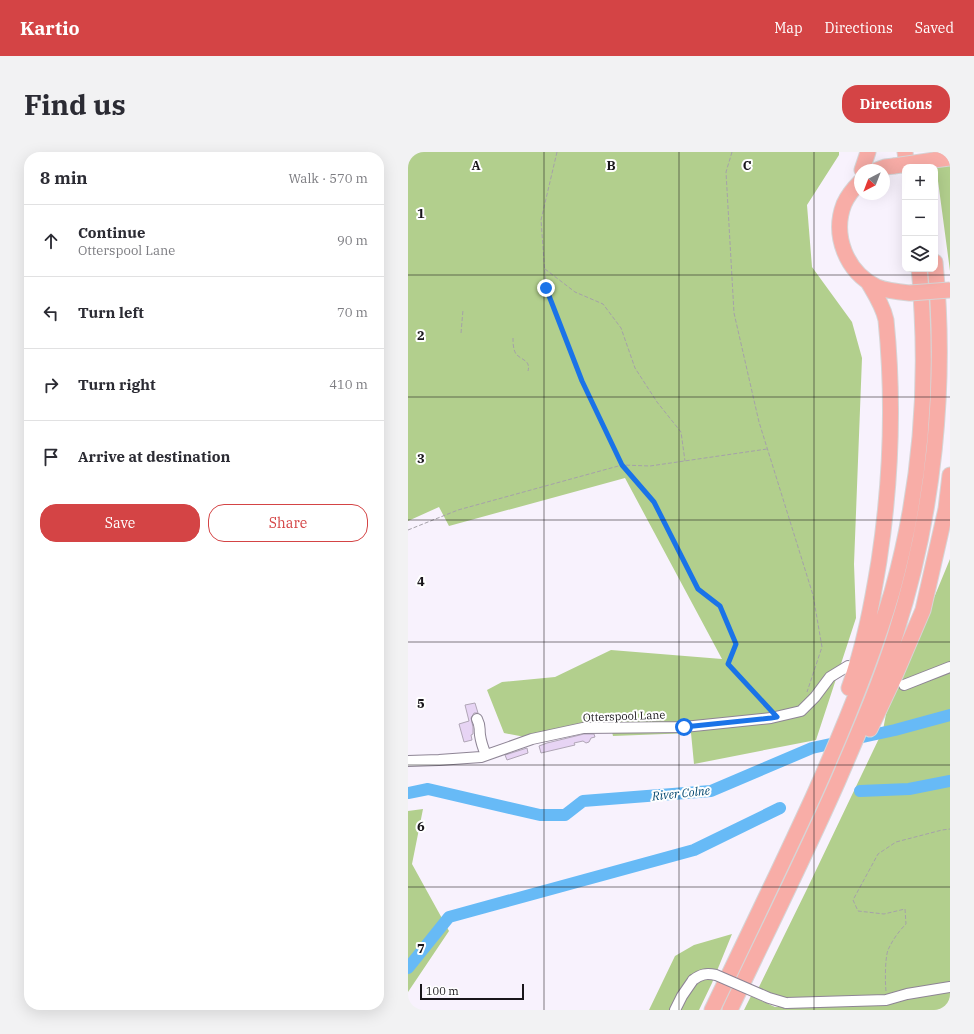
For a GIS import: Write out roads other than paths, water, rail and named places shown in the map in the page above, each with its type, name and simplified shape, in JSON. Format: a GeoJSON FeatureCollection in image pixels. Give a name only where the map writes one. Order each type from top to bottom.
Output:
{"type":"FeatureCollection","features":[{"type":"Feature","properties":{"kind":"highway"},"geometry":{"type":"LineString","coordinates":[[864,164],[868,152]]}},
{"type":"Feature","properties":{"kind":"highway"},"geometry":{"type":"LineString","coordinates":[[890,168],[901,167],[905,152]]}},
{"type":"Feature","properties":{"kind":"highway"},"geometry":{"type":"LineString","coordinates":[[921,152],[929,164],[950,158]]}},
{"type":"Feature","properties":{"kind":"highway"},"geometry":{"type":"LineString","coordinates":[[854,185],[844,204],[840,222],[840,232],[843,250],[855,270],[868,282],[887,290],[910,293],[950,290]]}},
{"type":"Feature","properties":{"kind":"highway"},"geometry":{"type":"LineString","coordinates":[[848,197],[854,190]]}},
{"type":"Feature","properties":{"kind":"highway"},"geometry":{"type":"LineString","coordinates":[[839,727],[866,670],[892,591],[914,484],[919,442],[923,383],[923,327],[919,272]]}},
{"type":"Feature","properties":{"kind":"highway"},"geometry":{"type":"LineString","coordinates":[[869,720],[880,678],[896,633],[915,563],[925,517],[934,446],[939,372],[939,314],[936,272]]}},
{"type":"Feature","properties":{"kind":"highway"},"geometry":{"type":"LineString","coordinates":[[712,1010],[826,768],[856,668],[873,601],[885,514],[889,459],[891,387],[884,312],[868,282]]}},
{"type":"Feature","properties":{"kind":"highway"},"geometry":{"type":"LineString","coordinates":[[730,1010],[815,832],[845,764],[897,671],[923,610],[946,509],[950,475]]}},
{"type":"Feature","properties":{"kind":"street","name":"Otterspool Lane"},"geometry":{"type":"LineString","coordinates":[[408,761],[481,757],[532,739],[583,728],[684,727],[774,718],[801,711],[815,697],[830,678],[848,666]]}},
{"type":"Feature","properties":{"kind":"street"},"geometry":{"type":"LineString","coordinates":[[904,686],[950,667]]}},
{"type":"Feature","properties":{"kind":"street"},"geometry":{"type":"LineString","coordinates":[[477,719],[480,725],[481,744],[486,755]]}},
{"type":"Feature","properties":{"kind":"street"},"geometry":{"type":"LineString","coordinates":[[675,1010],[682,996],[693,980],[700,975],[709,973],[716,974],[769,998],[786,1003],[886,1000],[907,994],[950,987]]}},
{"type":"Feature","properties":{"kind":"waterway","name":"River Colne"},"geometry":{"type":"LineString","coordinates":[[408,793],[428,789],[540,815],[565,815],[583,801],[711,791],[812,748],[895,730],[950,715]]}},
{"type":"Feature","properties":{"kind":"waterway"},"geometry":{"type":"LineString","coordinates":[[860,791],[909,789],[950,781]]}},
{"type":"Feature","properties":{"kind":"waterway"},"geometry":{"type":"LineString","coordinates":[[408,968],[449,917],[694,850],[780,808]]}}]}
